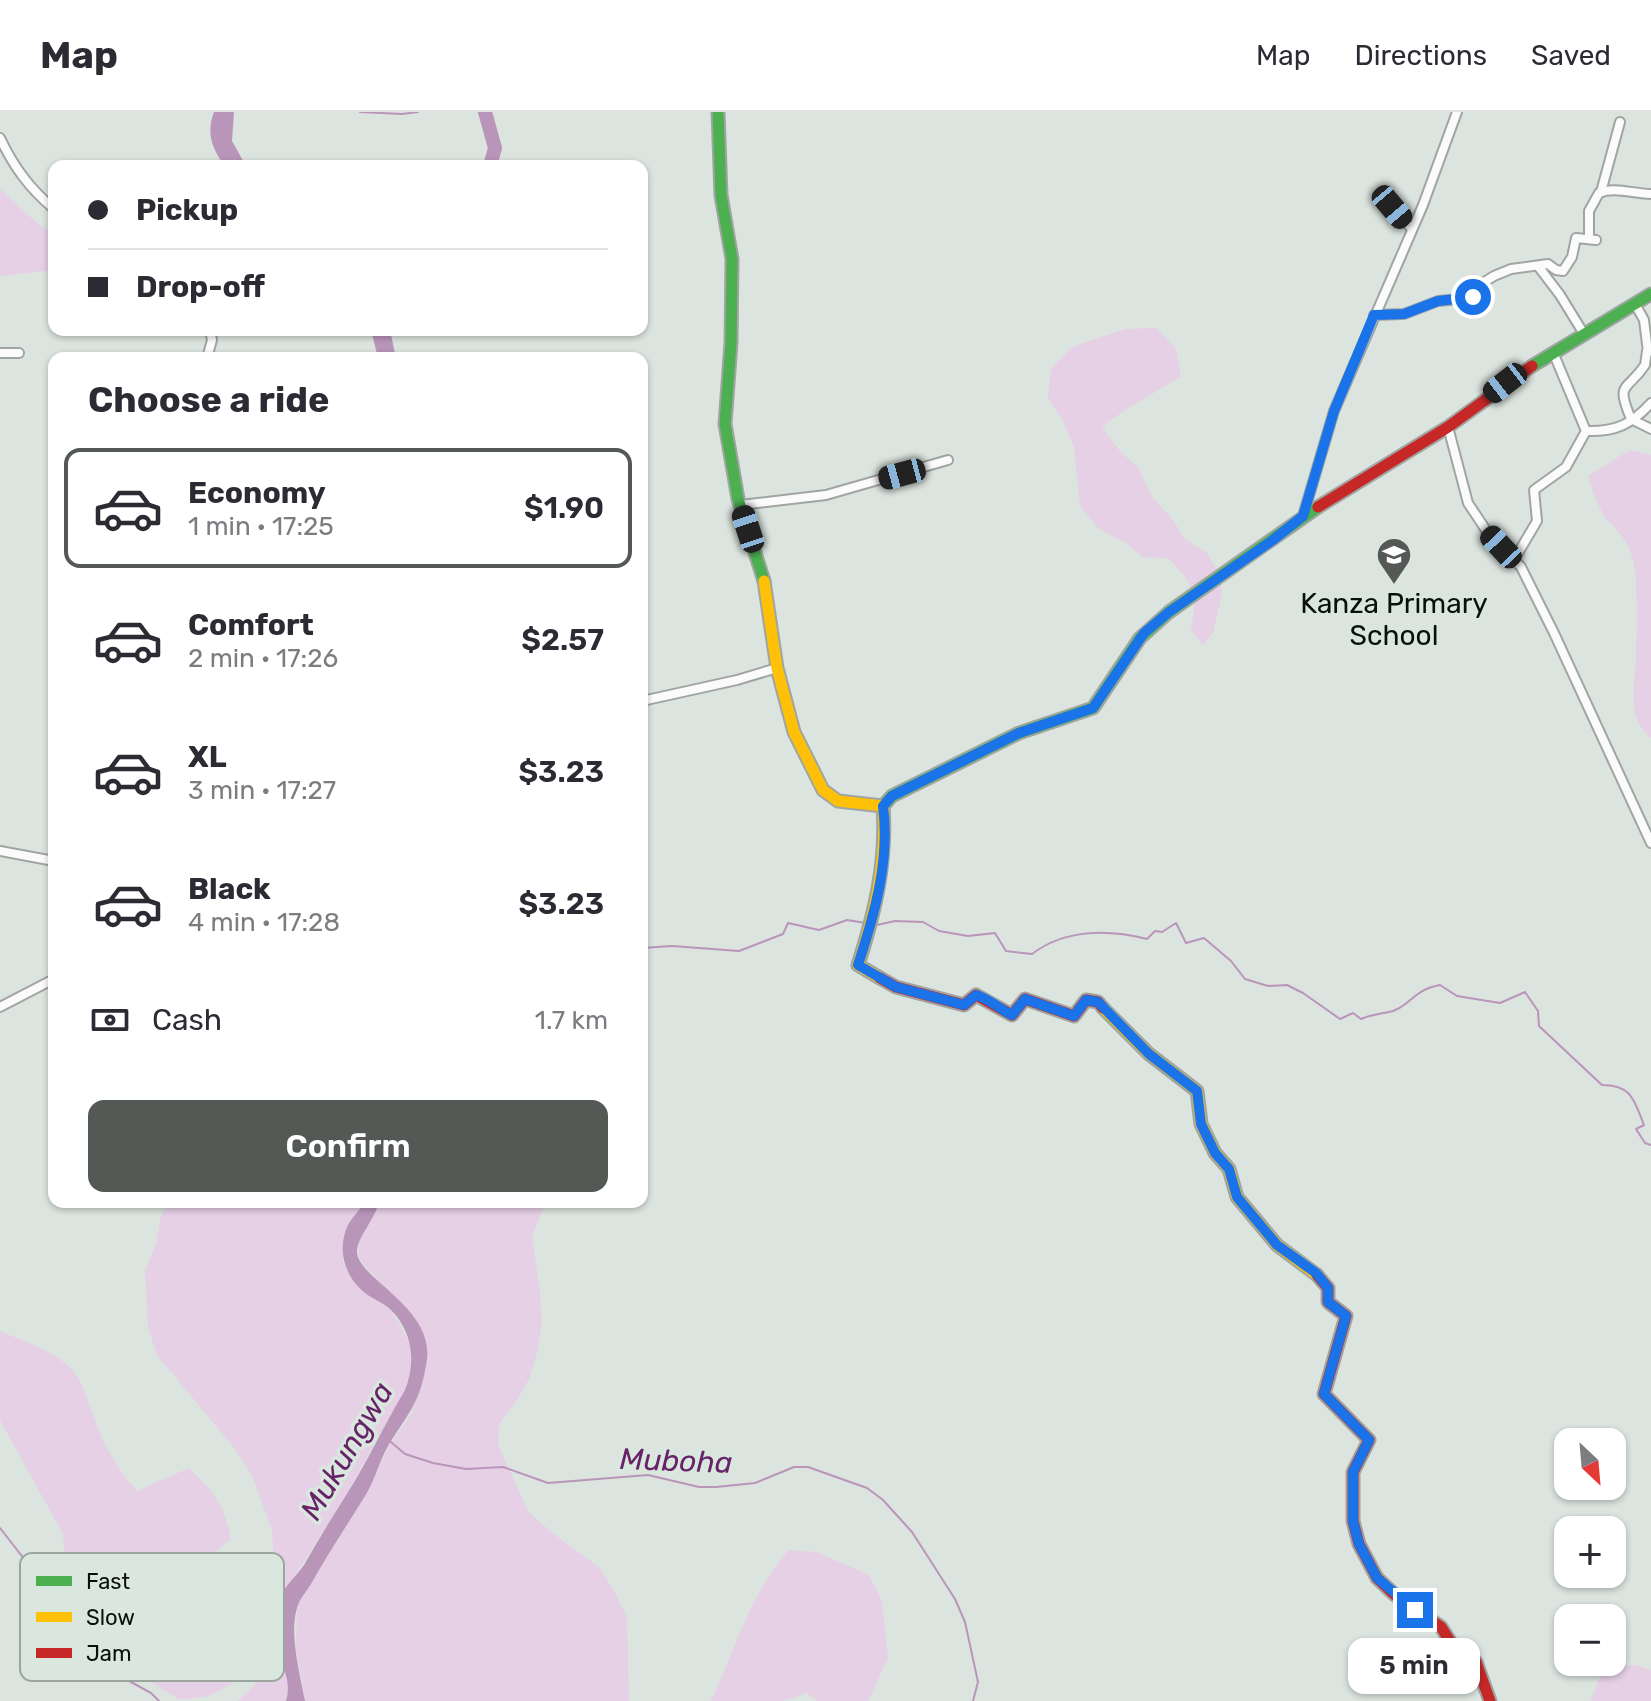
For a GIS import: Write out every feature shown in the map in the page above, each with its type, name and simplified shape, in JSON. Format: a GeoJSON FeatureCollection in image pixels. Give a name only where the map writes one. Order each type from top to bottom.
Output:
{"type":"FeatureCollection","features":[{"type":"Feature","properties":{"kind":"street"},"geometry":{"type":"LineString","coordinates":[[718,112],[721,195],[732,259],[732,331],[725,424],[741,505],[764,579],[777,668],[794,732],[823,790],[838,801],[883,806],[892,796],[1012,737],[1093,708],[1144,633],[1169,612],[1303,516],[1448,427],[1505,383],[1553,352],[1651,294]]}},
{"type":"Feature","properties":{"kind":"street"},"geometry":{"type":"LineString","coordinates":[[1303,516],[1334,411],[1461,113]]}},
{"type":"Feature","properties":{"kind":"street"},"geometry":{"type":"LineString","coordinates":[[1601,192],[1620,122]]}},
{"type":"Feature","properties":{"kind":"street"},"geometry":{"type":"LineString","coordinates":[[0,138],[19,174],[48,204]]}},
{"type":"Feature","properties":{"kind":"street"},"geometry":{"type":"LineString","coordinates":[[1374,315],[1404,314],[1438,301],[1467,299],[1474,296],[1481,284],[1511,269],[1548,264],[1563,271],[1572,257],[1576,238],[1592,239],[1589,211],[1593,200],[1601,192],[1611,189],[1629,194],[1651,194]]}},
{"type":"Feature","properties":{"kind":"street"},"geometry":{"type":"LineString","coordinates":[[1392,207],[1412,229]]}},
{"type":"Feature","properties":{"kind":"street"},"geometry":{"type":"LineString","coordinates":[[1538,266],[1584,334]]}},
{"type":"Feature","properties":{"kind":"street"},"geometry":{"type":"LineString","coordinates":[[1635,304],[1644,320],[1649,352],[1645,365],[1625,386],[1623,393],[1625,404],[1635,421],[1651,429]]}},
{"type":"Feature","properties":{"kind":"street"},"geometry":{"type":"LineString","coordinates":[[1553,352],[1586,431]]}},
{"type":"Feature","properties":{"kind":"street"},"geometry":{"type":"LineString","coordinates":[[0,353],[19,353]]}},
{"type":"Feature","properties":{"kind":"street"},"geometry":{"type":"LineString","coordinates":[[1586,431],[1605,431],[1635,421],[1651,403]]}},
{"type":"Feature","properties":{"kind":"street"},"geometry":{"type":"LineString","coordinates":[[1448,427],[1468,503],[1480,524],[1521,567],[1651,843]]}},
{"type":"Feature","properties":{"kind":"street"},"geometry":{"type":"LineString","coordinates":[[1514,560],[1537,521],[1534,490],[1568,465],[1586,431]]}},
{"type":"Feature","properties":{"kind":"street"},"geometry":{"type":"LineString","coordinates":[[741,505],[826,495],[948,460]]}},
{"type":"Feature","properties":{"kind":"street"},"geometry":{"type":"LineString","coordinates":[[648,700],[777,668]]}},
{"type":"Feature","properties":{"kind":"street"},"geometry":{"type":"LineString","coordinates":[[883,806],[886,832],[883,867],[872,923],[858,965],[896,987],[964,1005],[976,995],[990,999],[999,1009],[1012,1015],[1025,999],[1074,1016],[1086,1000],[1098,1002],[1149,1054],[1197,1091],[1201,1124],[1215,1153],[1229,1169],[1237,1197],[1277,1245],[1316,1273],[1328,1288],[1328,1302],[1346,1316],[1324,1394],[1369,1440],[1353,1472],[1353,1521],[1359,1544],[1377,1578],[1395,1595],[1441,1627],[1455,1649],[1468,1652],[1474,1659],[1490,1701]]}},
{"type":"Feature","properties":{"kind":"street"},"geometry":{"type":"LineString","coordinates":[[0,851],[48,860]]}},
{"type":"Feature","properties":{"kind":"street"},"geometry":{"type":"LineString","coordinates":[[0,1007],[48,982]]}},
{"type":"Feature","properties":{"kind":"shaded area"},"geometry":{"type":"Polygon","coordinates":[[[214,112],[234,112],[232,141],[243,160],[221,160],[212,140],[214,112]]]}},
{"type":"Feature","properties":{"kind":"shaded area"},"geometry":{"type":"Polygon","coordinates":[[[0,189],[48,230],[48,271],[0,276],[0,189]]]}},
{"type":"Feature","properties":{"kind":"shaded area"},"geometry":{"type":"Polygon","coordinates":[[[1156,328],[1176,349],[1181,376],[1102,427],[1119,450],[1139,469],[1153,498],[1185,539],[1206,552],[1218,572],[1222,593],[1213,633],[1203,645],[1191,630],[1192,590],[1177,568],[1168,558],[1143,557],[1098,528],[1080,506],[1074,447],[1063,421],[1048,398],[1051,369],[1072,347],[1125,329],[1156,328]]]}},
{"type":"Feature","properties":{"kind":"shaded area"},"geometry":{"type":"Polygon","coordinates":[[[372,336],[391,336],[395,352],[376,352],[372,336]]]}},
{"type":"Feature","properties":{"kind":"shaded area"},"geometry":{"type":"Polygon","coordinates":[[[1630,450],[1651,455],[1651,738],[1638,720],[1633,700],[1637,619],[1634,563],[1625,540],[1604,516],[1588,476],[1630,450]]]}},
{"type":"Feature","properties":{"kind":"shaded area"},"geometry":{"type":"Polygon","coordinates":[[[166,1208],[361,1208],[343,1238],[343,1262],[357,1286],[391,1310],[412,1347],[411,1376],[405,1390],[345,1497],[284,1593],[284,1553],[274,1553],[272,1530],[253,1478],[235,1449],[157,1355],[148,1327],[145,1271],[156,1244],[166,1208]]]}},
{"type":"Feature","properties":{"kind":"shaded area"},"geometry":{"type":"Polygon","coordinates":[[[360,1208],[377,1208],[358,1246],[360,1261],[418,1324],[426,1340],[427,1359],[413,1406],[388,1446],[372,1484],[298,1605],[294,1627],[305,1701],[286,1701],[284,1591],[304,1565],[361,1471],[405,1390],[411,1369],[410,1348],[404,1328],[388,1308],[358,1287],[348,1271],[343,1245],[351,1220],[360,1208]]]}},
{"type":"Feature","properties":{"kind":"shaded area"},"geometry":{"type":"Polygon","coordinates":[[[377,1208],[544,1208],[532,1236],[542,1321],[538,1349],[530,1377],[499,1424],[498,1445],[528,1511],[600,1568],[615,1593],[627,1618],[629,1701],[305,1701],[296,1649],[297,1606],[370,1487],[388,1447],[412,1413],[427,1359],[374,1275],[359,1257],[361,1240],[377,1208]]]}},
{"type":"Feature","properties":{"kind":"shaded area"},"geometry":{"type":"Polygon","coordinates":[[[0,1331],[51,1354],[72,1370],[84,1389],[107,1448],[137,1491],[189,1468],[217,1500],[231,1539],[213,1553],[64,1553],[63,1534],[0,1420],[0,1331]]]}},
{"type":"Feature","properties":{"kind":"shaded area"},"geometry":{"type":"Polygon","coordinates":[[[789,1550],[817,1552],[869,1575],[882,1601],[888,1658],[868,1701],[817,1701],[807,1693],[783,1701],[711,1701],[753,1604],[789,1550]]]}},
{"type":"Feature","properties":{"kind":"shaded area"},"geometry":{"type":"Polygon","coordinates":[[[284,1666],[289,1692],[286,1701],[238,1701],[256,1681],[284,1681],[284,1666]]]}},
{"type":"Feature","properties":{"kind":"shaded area"},"geometry":{"type":"Polygon","coordinates":[[[1626,1666],[1651,1670],[1651,1701],[1591,1701],[1600,1676],[1626,1676],[1626,1666]]]}},
{"type":"Feature","properties":{"kind":"shaded area"},"geometry":{"type":"Polygon","coordinates":[[[151,1681],[236,1681],[209,1696],[180,1700],[151,1681]]]}},
{"type":"Feature","properties":{"kind":"waterway"},"geometry":{"type":"LineString","coordinates":[[360,112],[418,112]]}},
{"type":"Feature","properties":{"kind":"waterway"},"geometry":{"type":"LineString","coordinates":[[485,112],[495,148],[492,160]]}},
{"type":"Feature","properties":{"kind":"waterway"},"geometry":{"type":"LineString","coordinates":[[648,948],[672,946],[739,951],[783,934],[788,923],[819,930],[847,920],[866,923]]}},
{"type":"Feature","properties":{"kind":"waterway"},"geometry":{"type":"LineString","coordinates":[[877,925],[895,921],[923,922],[939,931],[968,936],[995,933],[1006,951],[1032,954],[1058,940],[1087,933],[1147,939],[1155,931],[1162,932],[1176,923],[1186,943],[1204,938],[1231,961],[1245,979],[1268,986],[1287,985],[1340,1019],[1353,1013],[1361,1019],[1393,1011],[1424,990],[1440,985],[1457,996],[1500,1003],[1525,992],[1538,1011],[1539,1026],[1602,1085],[1626,1091],[1644,1125],[1636,1129],[1645,1143],[1651,1145]]}},
{"type":"Feature","properties":{"kind":"waterway","name":"Muboha"},"geometry":{"type":"LineString","coordinates":[[391,1442],[405,1454],[433,1463],[466,1469],[503,1467],[548,1483],[648,1475],[699,1487],[716,1487],[755,1483],[794,1467],[808,1467],[867,1488],[883,1500],[912,1532],[955,1599],[965,1622],[978,1682],[973,1701]]}},
{"type":"Feature","properties":{"kind":"waterway"},"geometry":{"type":"LineString","coordinates":[[0,1528],[20,1554]]}},
{"type":"Feature","properties":{"kind":"waterway"},"geometry":{"type":"LineString","coordinates":[[129,1681],[159,1701]]}},
{"type":"Feature","properties":{"kind":"traffic: fast"},"geometry":{"type":"LineString","coordinates":[[718,112],[721,195],[732,259],[731,343],[725,424],[738,499],[764,581]]}},
{"type":"Feature","properties":{"kind":"traffic: fast"},"geometry":{"type":"LineString","coordinates":[[1532,366],[1651,294]]}},
{"type":"Feature","properties":{"kind":"traffic: fast"},"geometry":{"type":"LineString","coordinates":[[883,806],[892,796],[1019,733],[1093,708],[1140,638],[1169,612],[1318,507]]}},
{"type":"Feature","properties":{"kind":"traffic: slow"},"geometry":{"type":"LineString","coordinates":[[764,581],[777,668],[794,732],[823,790],[838,801],[883,806],[883,847],[878,887],[858,965],[880,978]]}},
{"type":"Feature","properties":{"kind":"traffic: slow"},"geometry":{"type":"LineString","coordinates":[[1103,1008],[1149,1054],[1197,1091],[1201,1124],[1215,1153],[1229,1169],[1237,1197],[1277,1245],[1317,1275]]}},
{"type":"Feature","properties":{"kind":"traffic: jam"},"geometry":{"type":"LineString","coordinates":[[1318,507],[1448,427],[1532,366]]}},
{"type":"Feature","properties":{"kind":"traffic: jam"},"geometry":{"type":"LineString","coordinates":[[880,978],[896,987],[964,1005],[976,995],[1012,1015],[1025,999],[1074,1016],[1086,1000],[1098,1002],[1103,1008]]}},
{"type":"Feature","properties":{"kind":"traffic: jam"},"geometry":{"type":"LineString","coordinates":[[1317,1275],[1328,1288],[1328,1302],[1346,1316],[1324,1394],[1369,1440],[1353,1472],[1353,1521],[1359,1544],[1377,1578],[1395,1595],[1441,1627],[1455,1649],[1476,1662],[1490,1701]]}},
{"type":"Feature","properties":{"kind":"place","name":"Kanza Primary School"},"geometry":{"type":"Point","coordinates":[1394,586]}},
{"type":"Feature","properties":{"kind":"route"},"geometry":{"type":"LineString","coordinates":[[1415,1610],[1377,1578],[1359,1544],[1353,1521],[1353,1472],[1369,1440],[1324,1394],[1346,1316],[1328,1302],[1328,1288],[1316,1273],[1277,1245],[1237,1197],[1229,1169],[1215,1153],[1201,1124],[1197,1091],[1149,1054],[1098,1002],[1086,1000],[1074,1016],[1025,999],[1012,1015],[999,1009],[990,999],[976,995],[964,1005],[896,987],[858,965],[872,923],[883,867],[886,832],[883,806],[892,796],[1019,733],[1057,722],[1099,703],[1144,633],[1303,516],[1334,411],[1374,315],[1404,314],[1438,301],[1473,297]]}},
{"type":"Feature","properties":{"kind":"water label","name":"Mukungwa"},"geometry":{"type":"Point","coordinates":[347,1451]}}]}
